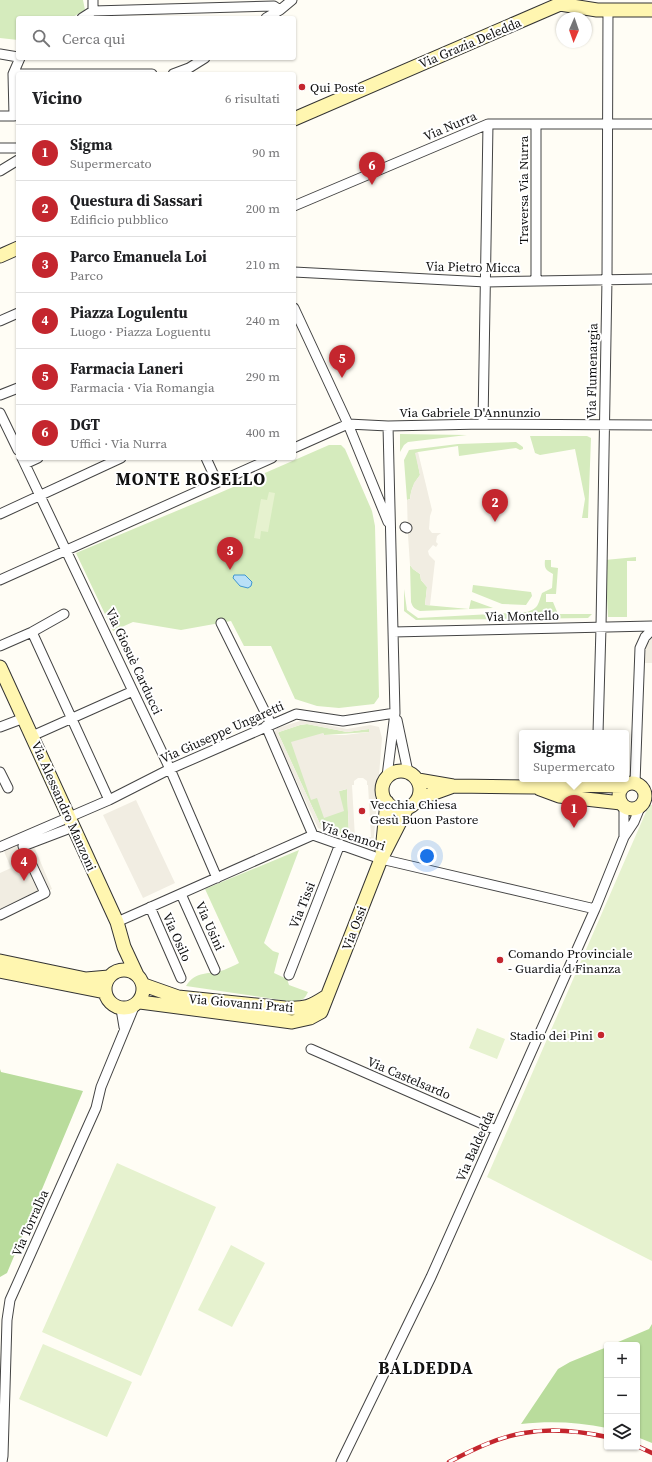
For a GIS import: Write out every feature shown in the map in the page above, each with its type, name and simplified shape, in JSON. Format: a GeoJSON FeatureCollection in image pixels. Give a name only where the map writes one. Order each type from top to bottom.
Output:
{"type":"FeatureCollection","features":[{"type":"Feature","properties":{"kind":"main road","name":"Via Grazia Deledda"},"geometry":{"type":"LineString","coordinates":[[296,118],[560,2],[596,10],[652,10]]}},
{"type":"Feature","properties":{"kind":"main road"},"geometry":{"type":"LineString","coordinates":[[0,256],[16,249]]}},
{"type":"Feature","properties":{"kind":"main road","name":"Via Alessandro Manzoni"},"geometry":{"type":"LineString","coordinates":[[0,667],[117,922],[124,947],[140,980]]}},
{"type":"Feature","properties":{"kind":"main road"},"geometry":{"type":"LineString","coordinates":[[413,776],[420,790],[418,799],[413,805],[407,808],[396,808],[387,802],[383,796],[382,789],[384,782],[387,776],[401,770],[413,776],[453,786],[534,787],[597,782],[641,793]]}},
{"type":"Feature","properties":{"kind":"main road"},"geometry":{"type":"LineString","coordinates":[[418,799],[453,786]]}},
{"type":"Feature","properties":{"kind":"main road"},"geometry":{"type":"LineString","coordinates":[[534,787],[559,796],[622,805],[632,809],[641,793]]}},
{"type":"Feature","properties":{"kind":"main road"},"geometry":{"type":"LineString","coordinates":[[622,805],[619,794],[641,793]]}},
{"type":"Feature","properties":{"kind":"main road","name":"Via Ossi"},"geometry":{"type":"LineString","coordinates":[[381,859],[387,802]]}},
{"type":"Feature","properties":{"kind":"main road","name":"Via Ossi"},"geometry":{"type":"LineString","coordinates":[[327,996],[381,859],[407,808]]}},
{"type":"Feature","properties":{"kind":"main road"},"geometry":{"type":"LineString","coordinates":[[0,961],[86,979],[111,975],[119,970],[132,971],[140,980],[144,992],[132,1006],[112,1004],[105,992],[106,983],[111,975],[122,960],[124,947]]}},
{"type":"Feature","properties":{"kind":"main road"},"geometry":{"type":"LineString","coordinates":[[0,971],[105,992]]}},
{"type":"Feature","properties":{"kind":"main road","name":"Via Giovanni Prati"},"geometry":{"type":"LineString","coordinates":[[140,980],[178,997],[285,1008],[302,1009],[313,1006],[327,996]]}},
{"type":"Feature","properties":{"kind":"main road","name":"Via Giovanni Prati"},"geometry":{"type":"LineString","coordinates":[[132,1006],[292,1022],[310,1018],[321,1012],[327,996]]}},
{"type":"Feature","properties":{"kind":"street"},"geometry":{"type":"LineString","coordinates":[[92,11],[93,0]]}},
{"type":"Feature","properties":{"kind":"street"},"geometry":{"type":"LineString","coordinates":[[270,16],[292,0]]}},
{"type":"Feature","properties":{"kind":"street"},"geometry":{"type":"LineString","coordinates":[[85,16],[92,11],[274,6],[280,10]]}},
{"type":"Feature","properties":{"kind":"street","name":"Via Flumenargia"},"geometry":{"type":"LineString","coordinates":[[598,730],[607,279],[608,10]]}},
{"type":"Feature","properties":{"kind":"street"},"geometry":{"type":"LineString","coordinates":[[0,54],[16,57]]}},
{"type":"Feature","properties":{"kind":"street"},"geometry":{"type":"LineString","coordinates":[[0,116],[14,116],[13,74],[18,60]]}},
{"type":"Feature","properties":{"kind":"street"},"geometry":{"type":"LineString","coordinates":[[190,71],[203,60]]}},
{"type":"Feature","properties":{"kind":"street"},"geometry":{"type":"LineString","coordinates":[[483,424],[488,124]]}},
{"type":"Feature","properties":{"kind":"street","name":"Via Nurra"},"geometry":{"type":"LineString","coordinates":[[296,205],[488,124],[652,124]]}},
{"type":"Feature","properties":{"kind":"street","name":"Traversa Via Nurra"},"geometry":{"type":"LineString","coordinates":[[536,124],[536,281]]}},
{"type":"Feature","properties":{"kind":"street"},"geometry":{"type":"LineString","coordinates":[[0,148],[16,148]]}},
{"type":"Feature","properties":{"kind":"street"},"geometry":{"type":"LineString","coordinates":[[0,171],[16,161]]}},
{"type":"Feature","properties":{"kind":"street","name":"Via Pietro Micca"},"geometry":{"type":"LineString","coordinates":[[296,272],[486,282],[652,279]]}},
{"type":"Feature","properties":{"kind":"street"},"geometry":{"type":"LineString","coordinates":[[296,312],[348,424],[390,527]]}},
{"type":"Feature","properties":{"kind":"street"},"geometry":{"type":"LineString","coordinates":[[0,321],[16,314]]}},
{"type":"Feature","properties":{"kind":"street"},"geometry":{"type":"LineString","coordinates":[[0,395],[16,389]]}},
{"type":"Feature","properties":{"kind":"street"},"geometry":{"type":"LineString","coordinates":[[0,413],[16,446]]}},
{"type":"Feature","properties":{"kind":"street","name":"Via Gabriele D'Annunzio"},"geometry":{"type":"LineString","coordinates":[[296,447],[348,424],[388,426],[483,424],[652,425]]}},
{"type":"Feature","properties":{"kind":"street"},"geometry":{"type":"LineString","coordinates":[[387,776],[395,713],[388,426]]}},
{"type":"Feature","properties":{"kind":"street"},"geometry":{"type":"LineString","coordinates":[[0,514],[117,460]]}},
{"type":"Feature","properties":{"kind":"street"},"geometry":{"type":"LineString","coordinates":[[207,460],[217,482]]}},
{"type":"Feature","properties":{"kind":"street"},"geometry":{"type":"LineString","coordinates":[[0,580],[267,460]]}},
{"type":"Feature","properties":{"kind":"street","name":"Via Giosuè Carducci"},"geometry":{"type":"LineString","coordinates":[[24,461],[170,769],[217,878]]}},
{"type":"Feature","properties":{"kind":"street"},"geometry":{"type":"LineString","coordinates":[[0,646],[32,632],[64,614]]}},
{"type":"Feature","properties":{"kind":"street"},"geometry":{"type":"LineString","coordinates":[[221,623],[269,725],[314,835]]}},
{"type":"Feature","properties":{"kind":"street","name":"Via Montello"},"geometry":{"type":"LineString","coordinates":[[393,632],[652,626]]}},
{"type":"Feature","properties":{"kind":"street","name":"Via Baldedda"},"geometry":{"type":"LineString","coordinates":[[341,1462],[431,1277],[595,909],[624,837],[634,822],[641,793],[640,648],[645,637],[652,630]]}},
{"type":"Feature","properties":{"kind":"street"},"geometry":{"type":"LineString","coordinates":[[32,632],[109,800]]}},
{"type":"Feature","properties":{"kind":"street"},"geometry":{"type":"LineString","coordinates":[[32,736],[133,691]]}},
{"type":"Feature","properties":{"kind":"street"},"geometry":{"type":"LineString","coordinates":[[395,713],[413,776]]}},
{"type":"Feature","properties":{"kind":"street","name":"Via Giuseppe Ungaretti"},"geometry":{"type":"LineString","coordinates":[[70,822],[170,769],[296,714],[343,721],[395,713]]}},
{"type":"Feature","properties":{"kind":"street"},"geometry":{"type":"LineString","coordinates":[[0,728],[24,718]]}},
{"type":"Feature","properties":{"kind":"street"},"geometry":{"type":"LineString","coordinates":[[0,772],[8,788]]}},
{"type":"Feature","properties":{"kind":"street","name":"Via Baldedda"},"geometry":{"type":"LineString","coordinates":[[622,805],[624,837]]}},
{"type":"Feature","properties":{"kind":"street"},"geometry":{"type":"LineString","coordinates":[[0,847],[70,822]]}},
{"type":"Feature","properties":{"kind":"street"},"geometry":{"type":"LineString","coordinates":[[0,915],[46,893],[23,846],[70,822]]}},
{"type":"Feature","properties":{"kind":"street","name":"Via Sennori"},"geometry":{"type":"LineString","coordinates":[[117,922],[314,835],[381,859],[595,909]]}},
{"type":"Feature","properties":{"kind":"street","name":"Via Tissi"},"geometry":{"type":"LineString","coordinates":[[289,975],[340,844]]}},
{"type":"Feature","properties":{"kind":"street","name":"Via Usini"},"geometry":{"type":"LineString","coordinates":[[181,894],[215,970]]}},
{"type":"Feature","properties":{"kind":"street","name":"Via Osilo"},"geometry":{"type":"LineString","coordinates":[[150,908],[181,978]]}},
{"type":"Feature","properties":{"kind":"street","name":"Via Torralba"},"geometry":{"type":"LineString","coordinates":[[2,1462],[4,1448],[7,1320],[10,1300],[96,1108],[101,1087],[132,1006]]}},
{"type":"Feature","properties":{"kind":"street","name":"Via Castelsardo"},"geometry":{"type":"LineString","coordinates":[[311,1049],[496,1130]]}},
{"type":"Feature","properties":{"kind":"street"},"geometry":{"type":"LineString","coordinates":[[0,1302],[10,1300]]}},
{"type":"Feature","properties":{"kind":"green space"},"geometry":{"type":"Polygon","coordinates":[[[0,0],[83,0],[85,10],[74,16],[16,16],[16,40],[0,38],[0,0]]]}},
{"type":"Feature","properties":{"kind":"green space"},"geometry":{"type":"Polygon","coordinates":[[[400,434],[467,435],[408,442],[404,445],[400,452],[400,434]]]}},
{"type":"Feature","properties":{"kind":"green space"},"geometry":{"type":"Polygon","coordinates":[[[530,436],[587,436],[591,438],[588,518],[582,518],[585,499],[575,449],[540,455],[535,453],[530,436]]]}},
{"type":"Feature","properties":{"kind":"green space"},"geometry":{"type":"Polygon","coordinates":[[[516,442],[523,447],[523,449],[520,450],[516,448],[459,456],[458,446],[418,452],[416,454],[420,475],[413,486],[410,499],[407,500],[404,460],[409,450],[458,444],[516,442]]]}},
{"type":"Feature","properties":{"kind":"green space"},"geometry":{"type":"Polygon","coordinates":[[[329,445],[341,445],[345,449],[372,511],[375,526],[379,697],[374,704],[339,708],[317,706],[295,699],[271,646],[244,646],[231,621],[181,630],[133,622],[113,631],[76,553],[329,445]]]}},
{"type":"Feature","properties":{"kind":"green space"},"geometry":{"type":"Polygon","coordinates":[[[269,492],[275,493],[268,532],[261,531],[260,539],[254,538],[261,499],[267,500],[269,492]]]}},
{"type":"Feature","properties":{"kind":"green space"},"geometry":{"type":"Polygon","coordinates":[[[636,557],[636,561],[627,561],[627,617],[608,617],[605,560],[636,557]]]}},
{"type":"Feature","properties":{"kind":"green space"},"geometry":{"type":"Polygon","coordinates":[[[545,560],[551,560],[551,567],[558,568],[556,594],[546,594],[546,602],[553,602],[558,614],[592,614],[588,618],[416,620],[404,611],[404,589],[407,610],[418,618],[527,612],[536,607],[542,593],[552,588],[553,574],[546,569],[545,560]]]}},
{"type":"Feature","properties":{"kind":"green space"},"geometry":{"type":"Polygon","coordinates":[[[410,565],[420,574],[421,580],[427,587],[425,605],[469,609],[420,611],[415,609],[411,602],[410,565]]]}},
{"type":"Feature","properties":{"kind":"green space"},"geometry":{"type":"Polygon","coordinates":[[[473,585],[531,592],[532,596],[526,605],[502,604],[472,592],[473,585]]]}},
{"type":"Feature","properties":{"kind":"green space"},"geometry":{"type":"Polygon","coordinates":[[[471,600],[493,608],[469,609],[471,600]]]}},
{"type":"Feature","properties":{"kind":"green space"},"geometry":{"type":"Polygon","coordinates":[[[307,724],[347,732],[369,729],[369,732],[324,735],[323,733],[311,799],[347,789],[349,836],[321,826],[278,733],[307,724]]]}},
{"type":"Feature","properties":{"kind":"green space","name":"Stadio dei Pini"},"geometry":{"type":"Polygon","coordinates":[[[649,805],[652,805],[652,1261],[487,1177],[649,805]]]}},
{"type":"Feature","properties":{"kind":"green space"},"geometry":{"type":"Polygon","coordinates":[[[299,850],[264,943],[273,951],[279,953],[274,973],[287,979],[289,985],[308,992],[306,996],[295,1002],[186,986],[194,977],[198,975],[224,970],[239,963],[205,889],[299,850]]]}},
{"type":"Feature","properties":{"kind":"green space"},"geometry":{"type":"Polygon","coordinates":[[[477,1028],[505,1039],[497,1059],[469,1048],[477,1028]]]}},
{"type":"Feature","properties":{"kind":"green space"},"geometry":{"type":"Polygon","coordinates":[[[0,1069],[1,1072],[83,1091],[7,1273],[0,1277],[0,1069]]]}},
{"type":"Feature","properties":{"kind":"green space"},"geometry":{"type":"Polygon","coordinates":[[[117,1163],[216,1207],[141,1376],[42,1332],[117,1163]]]}},
{"type":"Feature","properties":{"kind":"green space"},"geometry":{"type":"Polygon","coordinates":[[[231,1245],[265,1263],[232,1327],[198,1310],[231,1245]]]}},
{"type":"Feature","properties":{"kind":"green space"},"geometry":{"type":"Polygon","coordinates":[[[652,1324],[652,1443],[640,1438],[640,1342],[618,1342],[649,1329],[652,1324]]]}},
{"type":"Feature","properties":{"kind":"green space"},"geometry":{"type":"Polygon","coordinates":[[[43,1344],[132,1382],[107,1437],[19,1399],[43,1344]]]}},
{"type":"Feature","properties":{"kind":"green space"},"geometry":{"type":"Polygon","coordinates":[[[604,1348],[604,1427],[585,1424],[564,1423],[521,1424],[558,1369],[570,1362],[604,1348]]]}},
{"type":"Feature","properties":{"kind":"shaded area"},"geometry":{"type":"Polygon","coordinates":[[[418,452],[432,510],[429,529],[432,533],[441,533],[437,536],[436,542],[438,544],[436,547],[433,545],[428,551],[429,555],[435,561],[430,605],[425,605],[427,587],[421,580],[420,574],[410,565],[407,500],[410,499],[414,483],[420,475],[415,453],[418,452]]]}},
{"type":"Feature","properties":{"kind":"shaded area"},"geometry":{"type":"Polygon","coordinates":[[[652,638],[652,663],[645,663],[646,648],[652,638]]]}},
{"type":"Feature","properties":{"kind":"shaded area"},"geometry":{"type":"Polygon","coordinates":[[[300,721],[347,729],[370,725],[379,727],[382,738],[374,837],[370,847],[318,828],[274,733],[277,728],[300,721]],[[307,724],[278,733],[321,826],[349,836],[347,789],[339,791],[344,811],[324,818],[317,798],[311,800],[291,742],[323,733],[324,735],[345,735],[369,732],[369,729],[347,732],[307,724]],[[358,778],[354,781],[354,785],[352,785],[355,838],[371,837],[368,785],[367,781],[363,778],[358,778]]]}},
{"type":"Feature","properties":{"kind":"shaded area"},"geometry":{"type":"Polygon","coordinates":[[[136,800],[175,883],[143,898],[103,815],[136,800]]]}},
{"type":"Feature","properties":{"kind":"shaded area"},"geometry":{"type":"Polygon","coordinates":[[[30,837],[52,889],[0,912],[0,873],[11,868],[3,849],[30,837]]]}},
{"type":"Feature","properties":{"kind":"water"},"geometry":{"type":"Polygon","coordinates":[[[234,575],[245,575],[252,582],[251,586],[248,588],[240,586],[233,578],[234,575]]]}},
{"type":"Feature","properties":{"kind":"railway"},"geometry":{"type":"LineString","coordinates":[[449,1462],[495,1441],[534,1431],[566,1431],[604,1436]]}},
{"type":"Feature","properties":{"kind":"railway"},"geometry":{"type":"LineString","coordinates":[[640,1447],[652,1453]]}},
{"type":"Feature","properties":{"kind":"place","name":"Qui Poste"},"geometry":{"type":"Point","coordinates":[302,87]}},
{"type":"Feature","properties":{"kind":"place","name":"DGT"},"geometry":{"type":"Point","coordinates":[372,185]}},
{"type":"Feature","properties":{"kind":"place","name":"Farmacia Laneri"},"geometry":{"type":"Point","coordinates":[342,378]}},
{"type":"Feature","properties":{"kind":"place","name":"Questura di Sassari"},"geometry":{"type":"Point","coordinates":[495,522]}},
{"type":"Feature","properties":{"kind":"place","name":"Parco Emanuela Loi"},"geometry":{"type":"Point","coordinates":[230,570]}},
{"type":"Feature","properties":{"kind":"place","name":"Vecchia Chiesa Gesù Buon Pastore"},"geometry":{"type":"Point","coordinates":[362,811]}},
{"type":"Feature","properties":{"kind":"place","name":"Sigma"},"geometry":{"type":"Point","coordinates":[574,828]}},
{"type":"Feature","properties":{"kind":"place","name":"Piazza Logulentu"},"geometry":{"type":"Point","coordinates":[24,881]}},
{"type":"Feature","properties":{"kind":"place","name":"Comando Provinciale - Guardia d Finanza"},"geometry":{"type":"Point","coordinates":[500,960]}},
{"type":"Feature","properties":{"kind":"place","name":"Stadio dei Pini"},"geometry":{"type":"Point","coordinates":[601,1035]}},
{"type":"Feature","properties":{"kind":"district","name":"MONTE ROSELLO"},"geometry":{"type":"Point","coordinates":[191,479]}},
{"type":"Feature","properties":{"kind":"district","name":"BALDEDDA"},"geometry":{"type":"Point","coordinates":[426,1368]}}]}
